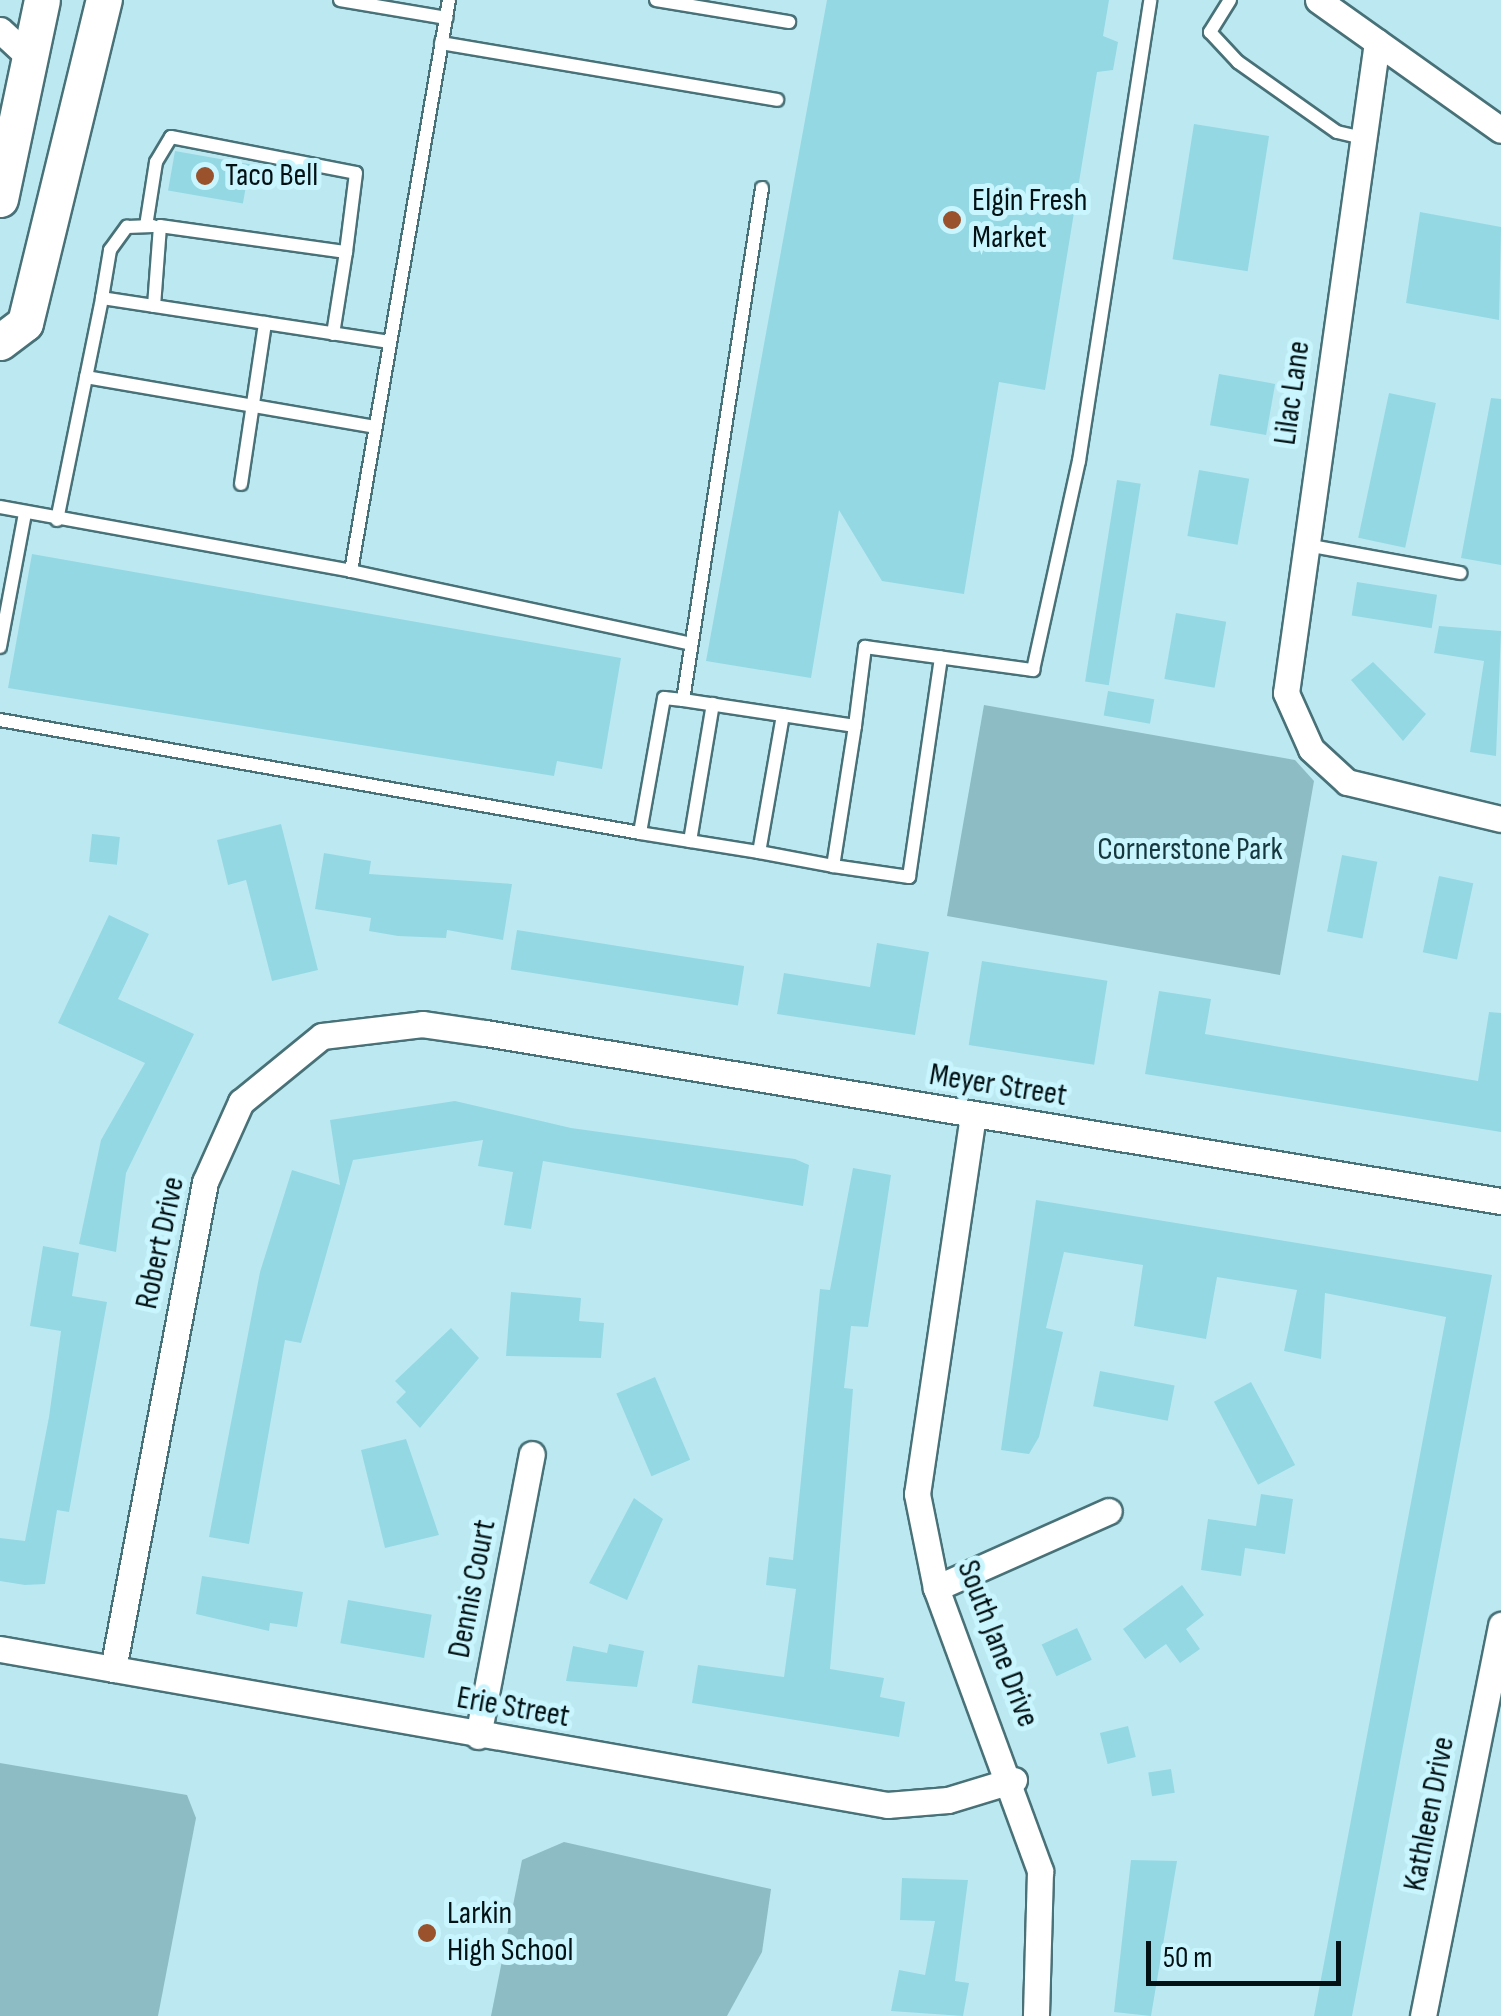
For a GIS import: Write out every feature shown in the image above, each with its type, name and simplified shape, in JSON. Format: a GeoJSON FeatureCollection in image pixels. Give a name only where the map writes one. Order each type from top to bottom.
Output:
{"type":"FeatureCollection","features":[{"type":"Feature","properties":{"kind":"main road"},"geometry":{"type":"LineString","coordinates":[[0,200],[15,60],[42,0]]}},
{"type":"Feature","properties":{"kind":"main road"},"geometry":{"type":"LineString","coordinates":[[0,342],[25,324],[104,0]]}},
{"type":"Feature","properties":{"kind":"street"},"geometry":{"type":"LineString","coordinates":[[1318,0],[1501,130]]}},
{"type":"Feature","properties":{"kind":"street"},"geometry":{"type":"LineString","coordinates":[[0,30],[15,60]]}},
{"type":"Feature","properties":{"kind":"street","name":"Lilac Lane"},"geometry":{"type":"LineString","coordinates":[[1377,42],[1286,693],[1311,749],[1369,791],[1501,819]]}},
{"type":"Feature","properties":{"kind":"street","name":"Robert Drive"},"geometry":{"type":"LineString","coordinates":[[113,1669],[219,1139],[242,1102],[322,1036],[422,1024],[485,1032]]}},
{"type":"Feature","properties":{"kind":"street","name":"Meyer Street"},"geometry":{"type":"LineString","coordinates":[[485,1032],[1501,1201]]}},
{"type":"Feature","properties":{"kind":"street","name":"South Jane Drive"},"geometry":{"type":"LineString","coordinates":[[973,1115],[919,1448],[917,1494],[936,1588],[1014,1780],[1040,1871],[1036,2016]]}},
{"type":"Feature","properties":{"kind":"street","name":"Dennis Court"},"geometry":{"type":"LineString","coordinates":[[478,1736],[532,1454]]}},
{"type":"Feature","properties":{"kind":"street"},"geometry":{"type":"LineString","coordinates":[[936,1588],[1109,1511]]}},
{"type":"Feature","properties":{"kind":"street","name":"Kathleen Drive"},"geometry":{"type":"LineString","coordinates":[[1424,2016],[1501,1625]]}},
{"type":"Feature","properties":{"kind":"street","name":"Erie Street"},"geometry":{"type":"LineString","coordinates":[[0,1650],[887,1805],[948,1800],[1014,1780]]}},
{"type":"Feature","properties":{"kind":"lane"},"geometry":{"type":"LineString","coordinates":[[340,0],[409,6],[446,18]]}},
{"type":"Feature","properties":{"kind":"lane"},"geometry":{"type":"LineString","coordinates":[[351,571],[448,0]]}},
{"type":"Feature","properties":{"kind":"lane"},"geometry":{"type":"LineString","coordinates":[[656,0],[789,22]]}},
{"type":"Feature","properties":{"kind":"lane"},"geometry":{"type":"LineString","coordinates":[[833,866],[866,647],[1033,670],[1079,461],[1150,0]]}},
{"type":"Feature","properties":{"kind":"lane"},"geometry":{"type":"LineString","coordinates":[[1230,0],[1210,32],[1238,62],[1336,132],[1363,138]]}},
{"type":"Feature","properties":{"kind":"lane"},"geometry":{"type":"LineString","coordinates":[[441,44],[777,100]]}},
{"type":"Feature","properties":{"kind":"lane"},"geometry":{"type":"LineString","coordinates":[[154,306],[156,162],[171,137],[356,173],[334,334]]}},
{"type":"Feature","properties":{"kind":"lane"},"geometry":{"type":"LineString","coordinates":[[683,700],[762,188]]}},
{"type":"Feature","properties":{"kind":"lane"},"geometry":{"type":"LineString","coordinates":[[58,520],[110,250],[127,227],[153,226],[346,252]]}},
{"type":"Feature","properties":{"kind":"lane"},"geometry":{"type":"LineString","coordinates":[[102,298],[389,342]]}},
{"type":"Feature","properties":{"kind":"lane"},"geometry":{"type":"LineString","coordinates":[[240,484],[266,323]]}},
{"type":"Feature","properties":{"kind":"lane"},"geometry":{"type":"LineString","coordinates":[[86,377],[374,427]]}},
{"type":"Feature","properties":{"kind":"lane"},"geometry":{"type":"LineString","coordinates":[[0,508],[351,571],[691,644]]}},
{"type":"Feature","properties":{"kind":"lane"},"geometry":{"type":"LineString","coordinates":[[0,647],[25,513]]}},
{"type":"Feature","properties":{"kind":"lane"},"geometry":{"type":"LineString","coordinates":[[1304,545],[1460,574]]}},
{"type":"Feature","properties":{"kind":"lane"},"geometry":{"type":"LineString","coordinates":[[0,720],[909,878],[942,657]]}},
{"type":"Feature","properties":{"kind":"lane"},"geometry":{"type":"LineString","coordinates":[[640,834],[664,698],[855,726]]}},
{"type":"Feature","properties":{"kind":"lane"},"geometry":{"type":"LineString","coordinates":[[690,842],[712,704]]}},
{"type":"Feature","properties":{"kind":"lane"},"geometry":{"type":"LineString","coordinates":[[759,852],[783,715]]}},
{"type":"Feature","properties":{"kind":"green space","name":"Cornerstone Park"},"geometry":{"type":"Polygon","coordinates":[[[984,705],[1295,760],[1314,781],[1280,975],[947,916],[984,705]]]}},
{"type":"Feature","properties":{"kind":"green space"},"geometry":{"type":"Polygon","coordinates":[[[0,1763],[187,1795],[196,1818],[158,2016],[0,2016],[0,1763]]]}},
{"type":"Feature","properties":{"kind":"green space"},"geometry":{"type":"Polygon","coordinates":[[[564,1842],[771,1889],[762,1952],[727,2016],[491,2016],[522,1860],[564,1842]]]}},
{"type":"Feature","properties":{"kind":"building"},"geometry":{"type":"Polygon","coordinates":[[[827,0],[1109,0],[1103,36],[1118,42],[1113,70],[1097,72],[1045,390],[999,382],[964,594],[882,581],[839,510],[811,678],[706,661],[827,0]]]}},
{"type":"Feature","properties":{"kind":"building"},"geometry":{"type":"Polygon","coordinates":[[[1194,124],[1269,136],[1248,271],[1173,259],[1194,124]]]}},
{"type":"Feature","properties":{"kind":"building","name":"Taco Bell"},"geometry":{"type":"Polygon","coordinates":[[[175,151],[250,164],[243,204],[168,190],[175,151]]]}},
{"type":"Feature","properties":{"kind":"building"},"geometry":{"type":"Polygon","coordinates":[[[1420,212],[1501,227],[1499,320],[1406,303],[1420,212]]]}},
{"type":"Feature","properties":{"kind":"building"},"geometry":{"type":"Polygon","coordinates":[[[1219,374],[1275,384],[1266,435],[1210,425],[1219,374]]]}},
{"type":"Feature","properties":{"kind":"building"},"geometry":{"type":"Polygon","coordinates":[[[1389,393],[1436,403],[1405,548],[1358,538],[1389,393]]]}},
{"type":"Feature","properties":{"kind":"building"},"geometry":{"type":"Polygon","coordinates":[[[1491,398],[1501,399],[1501,565],[1461,558],[1491,398]]]}},
{"type":"Feature","properties":{"kind":"building"},"geometry":{"type":"Polygon","coordinates":[[[1199,470],[1249,479],[1238,545],[1187,536],[1199,470]]]}},
{"type":"Feature","properties":{"kind":"building"},"geometry":{"type":"Polygon","coordinates":[[[1117,480],[1141,484],[1109,685],[1085,681],[1117,480]]]}},
{"type":"Feature","properties":{"kind":"building"},"geometry":{"type":"Polygon","coordinates":[[[32,554],[621,658],[602,769],[557,761],[554,776],[8,688],[32,554]]]}},
{"type":"Feature","properties":{"kind":"building"},"geometry":{"type":"Polygon","coordinates":[[[1357,582],[1437,595],[1432,628],[1352,616],[1357,582]]]}},
{"type":"Feature","properties":{"kind":"building"},"geometry":{"type":"Polygon","coordinates":[[[1176,613],[1226,622],[1215,688],[1164,679],[1176,613]]]}},
{"type":"Feature","properties":{"kind":"building"},"geometry":{"type":"Polygon","coordinates":[[[1439,626],[1501,631],[1496,756],[1470,752],[1484,661],[1434,653],[1439,626]]]}},
{"type":"Feature","properties":{"kind":"building"},"geometry":{"type":"Polygon","coordinates":[[[1373,662],[1426,714],[1403,741],[1351,680],[1373,662]]]}},
{"type":"Feature","properties":{"kind":"building"},"geometry":{"type":"Polygon","coordinates":[[[1108,691],[1154,699],[1150,724],[1104,716],[1108,691]]]}},
{"type":"Feature","properties":{"kind":"building"},"geometry":{"type":"Polygon","coordinates":[[[281,824],[318,970],[272,981],[246,880],[228,885],[217,840],[281,824]]]}},
{"type":"Feature","properties":{"kind":"building"},"geometry":{"type":"Polygon","coordinates":[[[92,834],[120,837],[117,865],[89,862],[92,834]]]}},
{"type":"Feature","properties":{"kind":"building"},"geometry":{"type":"Polygon","coordinates":[[[324,853],[371,861],[369,874],[512,884],[503,940],[447,930],[446,938],[398,936],[369,931],[371,918],[315,909],[324,853]]]}},
{"type":"Feature","properties":{"kind":"building"},"geometry":{"type":"Polygon","coordinates":[[[1342,855],[1377,862],[1362,938],[1327,932],[1342,855]]]}},
{"type":"Feature","properties":{"kind":"building"},"geometry":{"type":"Polygon","coordinates":[[[1439,876],[1473,883],[1457,960],[1423,952],[1439,876]]]}},
{"type":"Feature","properties":{"kind":"building"},"geometry":{"type":"Polygon","coordinates":[[[109,915],[149,934],[118,999],[194,1034],[126,1173],[116,1252],[79,1244],[101,1140],[145,1063],[58,1023],[109,915]]]}},
{"type":"Feature","properties":{"kind":"building"},"geometry":{"type":"Polygon","coordinates":[[[517,930],[744,966],[738,1005],[511,970],[517,930]]]}},
{"type":"Feature","properties":{"kind":"building"},"geometry":{"type":"Polygon","coordinates":[[[877,943],[929,952],[915,1035],[777,1014],[784,973],[870,987],[877,943]]]}},
{"type":"Feature","properties":{"kind":"building"},"geometry":{"type":"Polygon","coordinates":[[[982,961],[1107,981],[1094,1065],[969,1045],[982,961]]]}},
{"type":"Feature","properties":{"kind":"building"},"geometry":{"type":"Polygon","coordinates":[[[1159,991],[1211,999],[1205,1034],[1478,1081],[1489,1012],[1501,1013],[1501,1132],[1145,1074],[1159,991]]]}},
{"type":"Feature","properties":{"kind":"building"},"geometry":{"type":"Polygon","coordinates":[[[455,1101],[571,1128],[795,1159],[809,1165],[803,1206],[543,1161],[531,1229],[504,1225],[513,1172],[478,1166],[483,1140],[353,1160],[301,1343],[285,1340],[249,1544],[209,1537],[260,1272],[292,1170],[340,1185],[330,1120],[455,1101]]]}},
{"type":"Feature","properties":{"kind":"building"},"geometry":{"type":"Polygon","coordinates":[[[853,1168],[891,1175],[868,1327],[851,1326],[844,1388],[853,1389],[830,1669],[884,1678],[880,1697],[905,1702],[899,1737],[692,1703],[698,1665],[784,1677],[796,1589],[766,1585],[769,1557],[793,1560],[820,1289],[830,1290],[853,1168]]]}},
{"type":"Feature","properties":{"kind":"building"},"geometry":{"type":"Polygon","coordinates":[[[1036,1200],[1492,1275],[1352,2016],[1314,2016],[1446,1317],[1325,1293],[1321,1359],[1284,1351],[1297,1290],[1217,1277],[1206,1339],[1134,1326],[1143,1265],[1064,1252],[1046,1328],[1063,1332],[1039,1437],[1029,1454],[1001,1450],[1036,1200]]]}},
{"type":"Feature","properties":{"kind":"building"},"geometry":{"type":"Polygon","coordinates":[[[43,1246],[79,1253],[72,1296],[107,1302],[69,1512],[57,1510],[45,1584],[25,1585],[0,1581],[0,1538],[25,1541],[49,1417],[61,1331],[30,1326],[43,1246]]]}},
{"type":"Feature","properties":{"kind":"building"},"geometry":{"type":"Polygon","coordinates":[[[511,1292],[581,1298],[579,1321],[604,1323],[601,1358],[506,1356],[511,1292]]]}},
{"type":"Feature","properties":{"kind":"building"},"geometry":{"type":"Polygon","coordinates":[[[451,1328],[479,1358],[420,1428],[396,1402],[406,1392],[395,1381],[451,1328]]]}},
{"type":"Feature","properties":{"kind":"building"},"geometry":{"type":"Polygon","coordinates":[[[1100,1371],[1175,1386],[1168,1421],[1093,1406],[1100,1371]]]}},
{"type":"Feature","properties":{"kind":"building"},"geometry":{"type":"Polygon","coordinates":[[[655,1377],[690,1460],[652,1476],[616,1393],[655,1377]]]}},
{"type":"Feature","properties":{"kind":"building"},"geometry":{"type":"Polygon","coordinates":[[[1251,1382],[1295,1465],[1258,1485],[1214,1402],[1251,1382]]]}},
{"type":"Feature","properties":{"kind":"building"},"geometry":{"type":"Polygon","coordinates":[[[406,1439],[439,1535],[385,1548],[361,1450],[406,1439]]]}},
{"type":"Feature","properties":{"kind":"building"},"geometry":{"type":"Polygon","coordinates":[[[1261,1494],[1293,1499],[1285,1554],[1245,1548],[1241,1576],[1201,1570],[1208,1519],[1256,1526],[1261,1494]]]}},
{"type":"Feature","properties":{"kind":"building"},"geometry":{"type":"Polygon","coordinates":[[[634,1498],[663,1519],[627,1600],[589,1583],[634,1498]]]}},
{"type":"Feature","properties":{"kind":"building"},"geometry":{"type":"Polygon","coordinates":[[[202,1576],[303,1592],[297,1627],[270,1623],[269,1631],[196,1614],[202,1576]]]}},
{"type":"Feature","properties":{"kind":"building"},"geometry":{"type":"Polygon","coordinates":[[[1182,1585],[1204,1615],[1186,1629],[1200,1649],[1180,1663],[1166,1644],[1145,1659],[1123,1629],[1182,1585]]]}},
{"type":"Feature","properties":{"kind":"building"},"geometry":{"type":"Polygon","coordinates":[[[348,1600],[432,1615],[424,1658],[340,1643],[348,1600]]]}},
{"type":"Feature","properties":{"kind":"building"},"geometry":{"type":"Polygon","coordinates":[[[1077,1628],[1092,1660],[1056,1676],[1042,1644],[1077,1628]]]}},
{"type":"Feature","properties":{"kind":"building"},"geometry":{"type":"Polygon","coordinates":[[[609,1644],[644,1651],[637,1687],[566,1681],[573,1646],[607,1653],[609,1644]]]}},
{"type":"Feature","properties":{"kind":"building"},"geometry":{"type":"Polygon","coordinates":[[[1128,1726],[1136,1757],[1108,1764],[1100,1733],[1128,1726]]]}},
{"type":"Feature","properties":{"kind":"building"},"geometry":{"type":"Polygon","coordinates":[[[1171,1769],[1175,1793],[1152,1796],[1148,1773],[1171,1769]]]}},
{"type":"Feature","properties":{"kind":"building"},"geometry":{"type":"Polygon","coordinates":[[[1131,1860],[1177,1861],[1151,2016],[1114,2012],[1131,1860]]]}},
{"type":"Feature","properties":{"kind":"building"},"geometry":{"type":"Polygon","coordinates":[[[902,1878],[968,1880],[955,1981],[969,1983],[963,2016],[891,2011],[899,1970],[925,1975],[935,1921],[900,1920],[902,1878]]]}},
{"type":"Feature","properties":{"kind":"place","name":"Taco Bell"},"geometry":{"type":"Point","coordinates":[205,176]}},
{"type":"Feature","properties":{"kind":"place","name":"Elgin Fresh Market"},"geometry":{"type":"Point","coordinates":[952,220]}},
{"type":"Feature","properties":{"kind":"place","name":"Larkin High School"},"geometry":{"type":"Point","coordinates":[427,1933]}}]}
